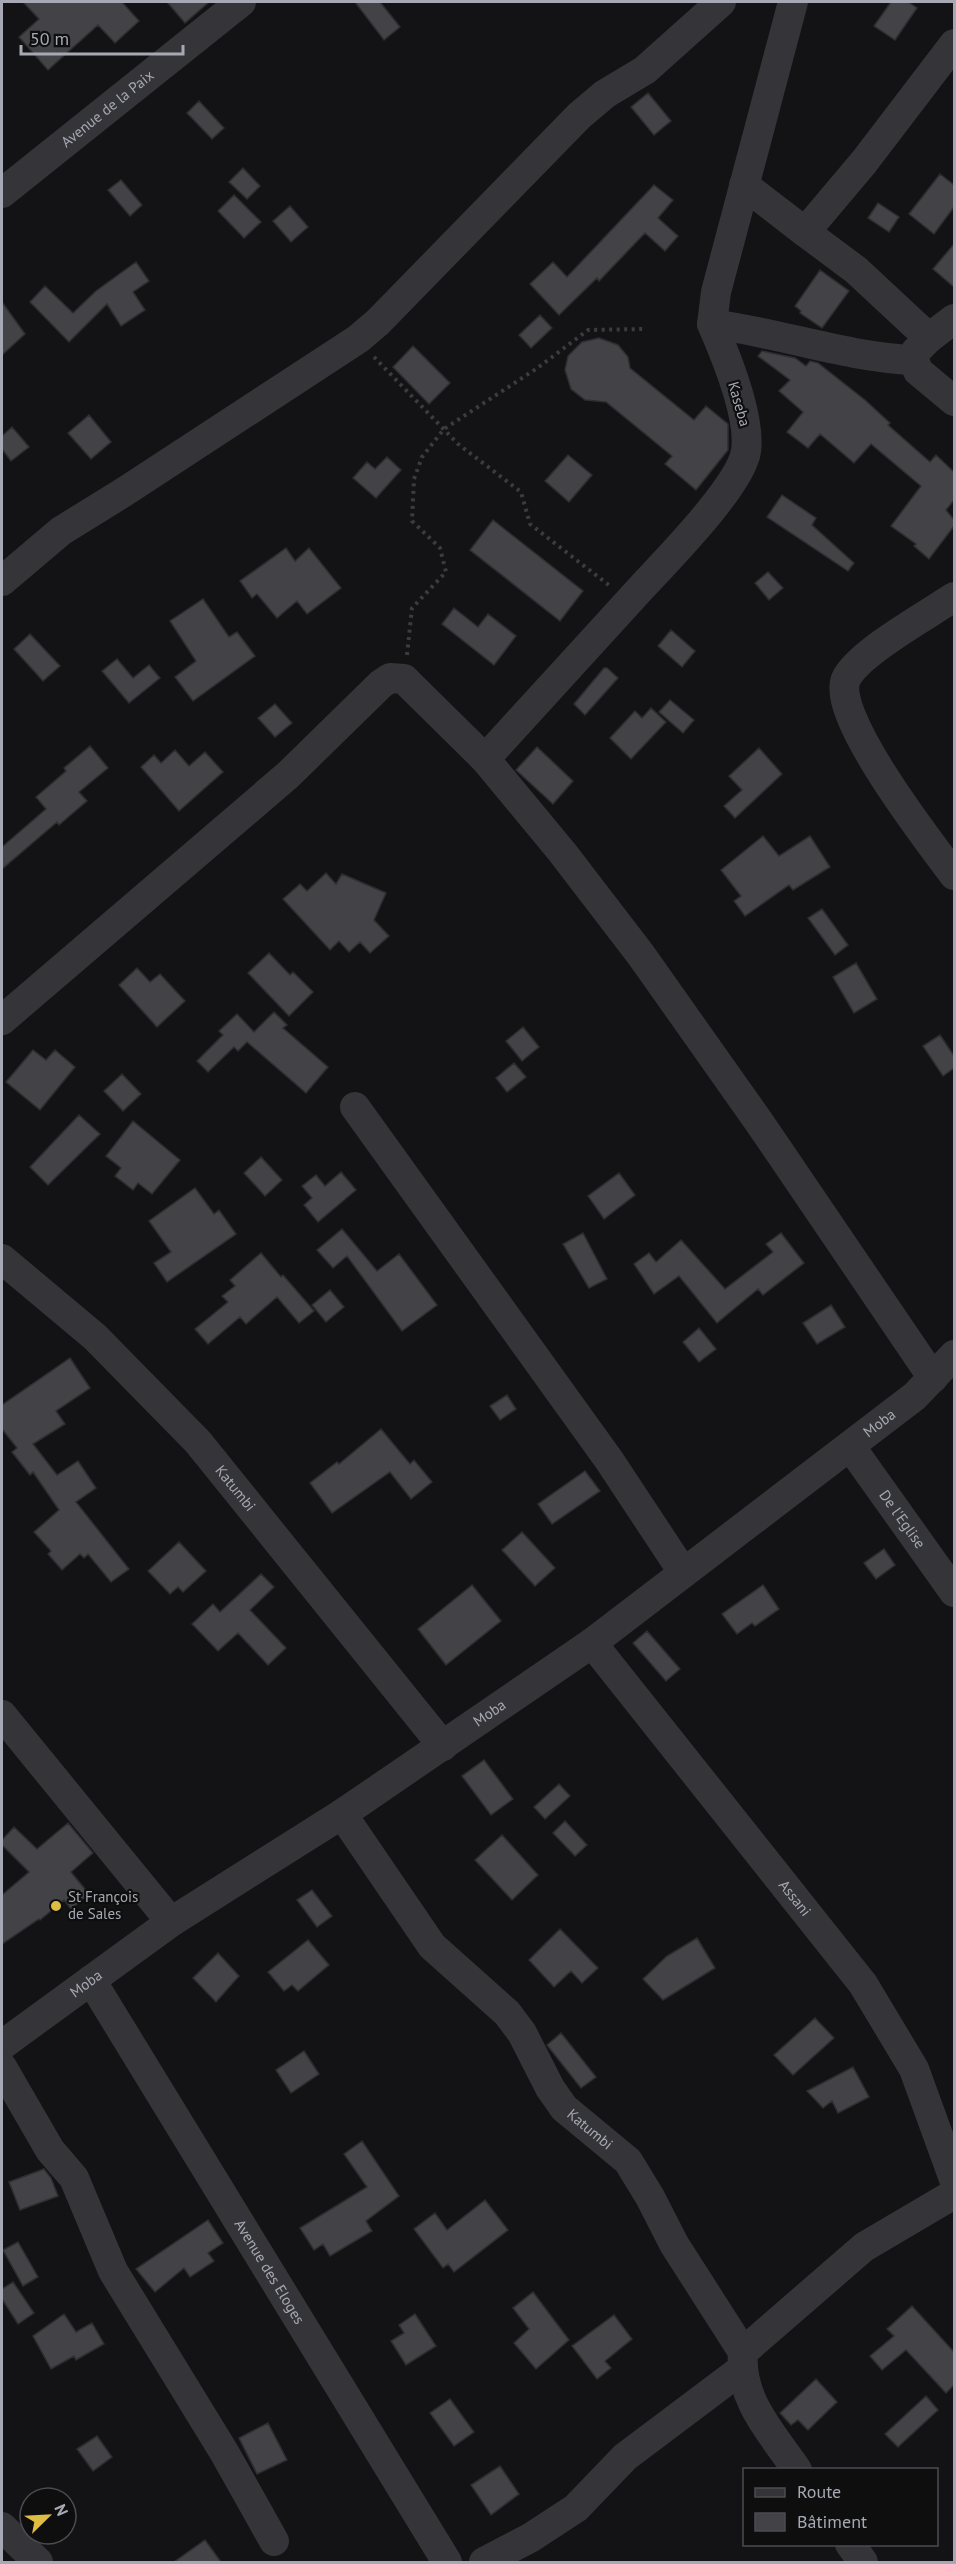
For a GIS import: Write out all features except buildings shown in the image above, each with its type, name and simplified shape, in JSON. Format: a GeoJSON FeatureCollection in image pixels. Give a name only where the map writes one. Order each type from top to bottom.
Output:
{"type":"FeatureCollection","features":[{"type":"Feature","properties":{"kind":"street","name":"Avenue de la Paix"},"geometry":{"type":"LineString","coordinates":[[2,193],[241,2]]}},
{"type":"Feature","properties":{"kind":"street"},"geometry":{"type":"LineString","coordinates":[[2,581],[61,531],[358,339],[378,322],[579,116],[605,94],[645,70],[721,2]]}},
{"type":"Feature","properties":{"kind":"street","name":"Kaseba"},"geometry":{"type":"LineString","coordinates":[[485,759],[629,601],[730,486],[741,469],[748,436],[744,416],[712,324],[716,292],[793,2]]}},
{"type":"Feature","properties":{"kind":"street"},"geometry":{"type":"LineString","coordinates":[[805,232],[864,162],[954,44]]}},
{"type":"Feature","properties":{"kind":"street"},"geometry":{"type":"LineString","coordinates":[[744,185],[856,270],[922,349]]}},
{"type":"Feature","properties":{"kind":"street"},"geometry":{"type":"LineString","coordinates":[[712,324],[753,330],[845,353],[881,358],[922,349],[954,319]]}},
{"type":"Feature","properties":{"kind":"street"},"geometry":{"type":"LineString","coordinates":[[922,349],[918,371],[954,401]]}},
{"type":"Feature","properties":{"kind":"street"},"geometry":{"type":"LineString","coordinates":[[954,597],[858,663],[846,680],[844,696],[853,720],[897,800],[954,875]]}},
{"type":"Feature","properties":{"kind":"street"},"geometry":{"type":"LineString","coordinates":[[2,1020],[288,775],[381,684],[390,678],[404,679],[485,759],[562,852],[641,955],[759,1122],[933,1378]]}},
{"type":"Feature","properties":{"kind":"street"},"geometry":{"type":"LineString","coordinates":[[355,1107],[609,1460],[683,1572]]}},
{"type":"Feature","properties":{"kind":"street","name":"Katumbi"},"geometry":{"type":"LineString","coordinates":[[2,1259],[95,1337],[198,1442],[443,1746]]}},
{"type":"Feature","properties":{"kind":"street","name":"Moba"},"geometry":{"type":"LineString","coordinates":[[2,2045],[171,1922],[342,1814],[592,1643],[915,1396],[954,1355]]}},
{"type":"Feature","properties":{"kind":"street","name":"De l'Eglise"},"geometry":{"type":"LineString","coordinates":[[850,1446],[954,1592]]}},
{"type":"Feature","properties":{"kind":"street","name":"Assani"},"geometry":{"type":"LineString","coordinates":[[592,1643],[863,1984],[914,2069],[954,2179]]}},
{"type":"Feature","properties":{"kind":"street"},"geometry":{"type":"LineString","coordinates":[[2,1715],[171,1922]]}},
{"type":"Feature","properties":{"kind":"street","name":"Katumbi"},"geometry":{"type":"LineString","coordinates":[[342,1814],[432,1946],[507,2013],[522,2033],[550,2088],[564,2108],[628,2161],[742,2361],[746,2390],[753,2405],[796,2468]]}},
{"type":"Feature","properties":{"kind":"street","name":"Avenue des Eloges"},"geometry":{"type":"LineString","coordinates":[[91,1980],[447,2562]]}},
{"type":"Feature","properties":{"kind":"street"},"geometry":{"type":"LineString","coordinates":[[2,2067],[50,2150],[74,2178],[113,2271],[224,2452],[274,2541]]}},
{"type":"Feature","properties":{"kind":"street"},"geometry":{"type":"LineString","coordinates":[[484,2562],[530,2538],[576,2508],[625,2457],[742,2361],[864,2247],[954,2194]]}},
{"type":"Feature","properties":{"kind":"street"},"geometry":{"type":"LineString","coordinates":[[2,2527],[38,2562]]}},
{"type":"Feature","properties":{"kind":"street"},"geometry":{"type":"LineString","coordinates":[[851,2546],[863,2562]]}},
{"type":"Feature","properties":{"kind":"path"},"geometry":{"type":"LineString","coordinates":[[404,679],[412,608],[446,572],[440,548],[412,521],[414,479],[422,457],[444,429],[536,369],[588,330],[644,329]]}},
{"type":"Feature","properties":{"kind":"path"},"geometry":{"type":"LineString","coordinates":[[358,339],[458,444],[521,492],[530,524],[629,601]]}},
{"type":"Feature","properties":{"kind":"place","name":"St François de Sales"},"geometry":{"type":"Point","coordinates":[56,1906]}}]}
